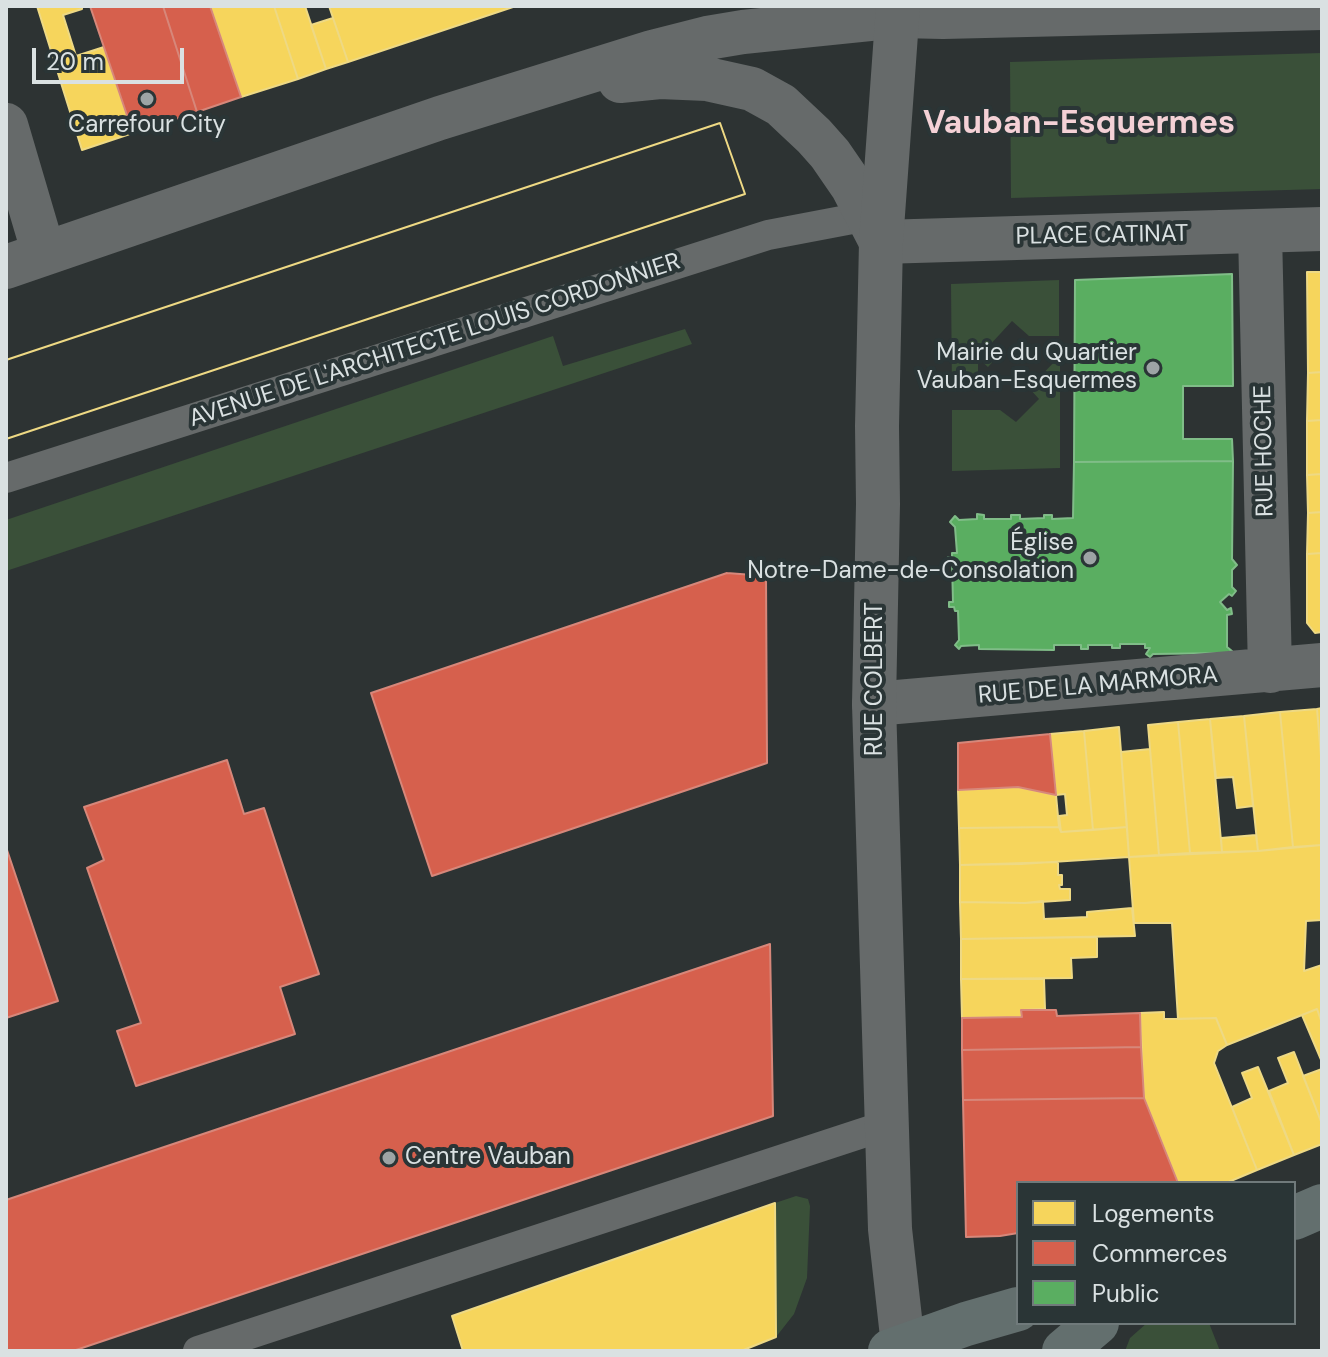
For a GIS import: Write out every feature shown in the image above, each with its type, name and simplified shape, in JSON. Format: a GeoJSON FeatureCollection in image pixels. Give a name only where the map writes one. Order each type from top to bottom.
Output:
{"type":"FeatureCollection","features":[{"type":"Feature","properties":{"kind":"main road"},"geometry":{"type":"LineString","coordinates":[[1296,1217],[1322,1206]]}},
{"type":"Feature","properties":{"kind":"main road"},"geometry":{"type":"LineString","coordinates":[[899,1349],[1016,1310]]}},
{"type":"Feature","properties":{"kind":"main road"},"geometry":{"type":"LineString","coordinates":[[1064,1351],[1096,1325]]}},
{"type":"Feature","properties":{"kind":"street"},"geometry":{"type":"LineString","coordinates":[[6,125],[25,260],[425,123],[652,52],[707,38],[898,11],[943,17],[1322,8]]}},
{"type":"Feature","properties":{"kind":"street","name":"RUE COLBERT"},"geometry":{"type":"LineString","coordinates":[[898,11],[874,229],[874,704],[890,1229],[899,1349]]}},
{"type":"Feature","properties":{"kind":"street"},"geometry":{"type":"LineString","coordinates":[[534,89],[687,77],[752,89],[781,105],[814,136],[843,173],[874,229]]}},
{"type":"Feature","properties":{"kind":"street","name":"PLACE CATINAT"},"geometry":{"type":"LineString","coordinates":[[874,229],[1260,232],[1322,229]]}},
{"type":"Feature","properties":{"kind":"street","name":"RUE HOCHE"},"geometry":{"type":"LineString","coordinates":[[1260,232],[1270,671]]}},
{"type":"Feature","properties":{"kind":"street","name":"RUE DE LA MARMORA"},"geometry":{"type":"LineString","coordinates":[[874,704],[1322,665]]}},
{"type":"Feature","properties":{"kind":"lane","name":"AVENUE DE L'ARCHITECTE LOUIS CORDONNIER"},"geometry":{"type":"LineString","coordinates":[[6,478],[768,235],[874,229]]}},
{"type":"Feature","properties":{"kind":"lane"},"geometry":{"type":"LineString","coordinates":[[198,1351],[887,1125]]}},
{"type":"Feature","properties":{"kind":"lane"},"geometry":{"type":"LineString","coordinates":[[1098,1325],[1099,1351]]}},
{"type":"Feature","properties":{"kind":"green space"},"geometry":{"type":"Polygon","coordinates":[[[1322,53],[1322,189],[1011,198],[1010,62],[1322,53]]]}},
{"type":"Feature","properties":{"kind":"green space"},"geometry":{"type":"Polygon","coordinates":[[[1059,280],[1059,336],[1029,336],[1012,321],[988,347],[997,357],[988,367],[978,358],[978,388],[952,390],[951,284],[1059,280]]]}},
{"type":"Feature","properties":{"kind":"green space"},"geometry":{"type":"Polygon","coordinates":[[[685,329],[692,344],[6,571],[6,520],[553,336],[563,366],[685,329]]]}},
{"type":"Feature","properties":{"kind":"green space"},"geometry":{"type":"Polygon","coordinates":[[[1060,356],[1060,468],[952,471],[952,410],[1000,410],[1016,422],[1039,399],[1029,388],[1060,356]]]}},
{"type":"Feature","properties":{"kind":"green space"},"geometry":{"type":"Polygon","coordinates":[[[796,1196],[808,1199],[810,1206],[807,1278],[794,1314],[776,1337],[775,1203],[796,1196]]]}},
{"type":"Feature","properties":{"kind":"green space"},"geometry":{"type":"Polygon","coordinates":[[[1145,1325],[1210,1325],[1220,1351],[1125,1351],[1130,1338],[1145,1325]]]}},
{"type":"Feature","properties":{"kind":"building: Logements"},"geometry":{"type":"Polygon","coordinates":[[[37,6],[82,6],[82,9],[63,15],[76,56],[104,47],[133,133],[82,150],[37,6]]]}},
{"type":"Feature","properties":{"kind":"building: Logements"},"geometry":{"type":"Polygon","coordinates":[[[210,6],[274,6],[298,79],[241,97],[210,6]]]}},
{"type":"Feature","properties":{"kind":"building: Logements"},"geometry":{"type":"Polygon","coordinates":[[[274,6],[305,6],[326,69],[298,79],[274,6]]]}},
{"type":"Feature","properties":{"kind":"building: Logements"},"geometry":{"type":"Polygon","coordinates":[[[329,6],[516,6],[348,62],[329,6]]]}},
{"type":"Feature","properties":{"kind":"building: Logements"},"geometry":{"type":"Polygon","coordinates":[[[333,18],[348,62],[326,69],[311,25],[333,18]]]}},
{"type":"Feature","properties":{"kind":"building: Logements"},"geometry":{"type":"Polygon","coordinates":[[[720,123],[745,194],[6,439],[6,360],[720,123]]]}},
{"type":"Feature","properties":{"kind":"building: Logements"},"geometry":{"type":"Polygon","coordinates":[[[720,123],[745,194],[6,439],[6,360],[720,123]]]}},
{"type":"Feature","properties":{"kind":"building: Logements"},"geometry":{"type":"Polygon","coordinates":[[[1307,272],[1322,272],[1322,372],[1308,373],[1307,272]]]}},
{"type":"Feature","properties":{"kind":"building: Logements"},"geometry":{"type":"Polygon","coordinates":[[[1322,372],[1322,420],[1307,421],[1308,373],[1322,372]]]}},
{"type":"Feature","properties":{"kind":"building: Logements"},"geometry":{"type":"Polygon","coordinates":[[[1322,420],[1322,474],[1307,475],[1307,421],[1322,420]]]}},
{"type":"Feature","properties":{"kind":"building: Logements"},"geometry":{"type":"Polygon","coordinates":[[[1322,474],[1322,512],[1308,513],[1307,475],[1322,474]]]}},
{"type":"Feature","properties":{"kind":"building: Logements"},"geometry":{"type":"Polygon","coordinates":[[[1322,512],[1322,553],[1307,554],[1308,513],[1322,512]]]}},
{"type":"Feature","properties":{"kind":"building: Logements"},"geometry":{"type":"Polygon","coordinates":[[[1322,553],[1322,632],[1315,633],[1307,623],[1307,554],[1322,553]]]}},
{"type":"Feature","properties":{"kind":"building: Logements"},"geometry":{"type":"Polygon","coordinates":[[[1322,708],[1322,768],[1317,709],[1322,708]]]}},
{"type":"Feature","properties":{"kind":"building: Logements"},"geometry":{"type":"Polygon","coordinates":[[[1317,709],[1322,768],[1322,845],[1293,847],[1280,712],[1317,709]]]}},
{"type":"Feature","properties":{"kind":"building: Logements"},"geometry":{"type":"Polygon","coordinates":[[[1280,712],[1293,847],[1258,851],[1244,716],[1280,712]]]}},
{"type":"Feature","properties":{"kind":"building: Logements"},"geometry":{"type":"Polygon","coordinates":[[[1244,716],[1253,806],[1237,808],[1233,777],[1216,778],[1210,719],[1244,716]]]}},
{"type":"Feature","properties":{"kind":"building: Logements"},"geometry":{"type":"Polygon","coordinates":[[[1210,719],[1222,852],[1190,853],[1178,722],[1210,719]]]}},
{"type":"Feature","properties":{"kind":"building: Logements"},"geometry":{"type":"Polygon","coordinates":[[[1178,722],[1190,853],[1159,855],[1148,725],[1178,722]]]}},
{"type":"Feature","properties":{"kind":"building: Logements"},"geometry":{"type":"Polygon","coordinates":[[[1119,727],[1127,827],[1093,830],[1084,731],[1119,727]]]}},
{"type":"Feature","properties":{"kind":"building: Logements"},"geometry":{"type":"Polygon","coordinates":[[[1084,731],[1093,830],[1061,832],[1059,816],[1067,815],[1065,794],[1056,795],[1050,734],[1084,731]]]}},
{"type":"Feature","properties":{"kind":"building: Logements"},"geometry":{"type":"Polygon","coordinates":[[[1150,749],[1159,855],[1129,857],[1121,752],[1150,749]]]}},
{"type":"Feature","properties":{"kind":"building: Logements"},"geometry":{"type":"Polygon","coordinates":[[[1018,787],[1056,795],[1059,827],[959,828],[958,790],[1018,787]]]}},
{"type":"Feature","properties":{"kind":"building: Logements"},"geometry":{"type":"Polygon","coordinates":[[[1059,827],[1061,832],[1127,827],[1129,857],[960,865],[959,828],[1059,827]]]}},
{"type":"Feature","properties":{"kind":"building: Logements"},"geometry":{"type":"Polygon","coordinates":[[[1256,835],[1258,851],[1222,852],[1221,838],[1256,835]]]}},
{"type":"Feature","properties":{"kind":"building: Logements"},"geometry":{"type":"Polygon","coordinates":[[[1322,845],[1322,920],[1306,921],[1304,971],[1322,965],[1322,1023],[1317,1009],[1227,1045],[1216,1018],[1178,1019],[1172,923],[1134,923],[1129,857],[1322,845]]]}},
{"type":"Feature","properties":{"kind":"building: Logements"},"geometry":{"type":"Polygon","coordinates":[[[1058,862],[1058,875],[1062,875],[1060,889],[1070,889],[1070,900],[960,902],[960,865],[1058,862]]]}},
{"type":"Feature","properties":{"kind":"building: Logements"},"geometry":{"type":"Polygon","coordinates":[[[1043,901],[1044,919],[1087,917],[1087,912],[1132,908],[1135,936],[961,939],[960,902],[1043,901]]]}},
{"type":"Feature","properties":{"kind":"building: Logements"},"geometry":{"type":"Polygon","coordinates":[[[1097,937],[1097,957],[1071,958],[1072,978],[961,979],[961,939],[1097,937]]]}},
{"type":"Feature","properties":{"kind":"building: Logements"},"geometry":{"type":"Polygon","coordinates":[[[961,979],[1044,979],[1045,1009],[1021,1010],[1022,1017],[962,1018],[961,979]]]}},
{"type":"Feature","properties":{"kind":"building: Logements"},"geometry":{"type":"Polygon","coordinates":[[[1317,1009],[1322,1023],[1322,1062],[1302,1015],[1317,1009]]]}},
{"type":"Feature","properties":{"kind":"building: Logements"},"geometry":{"type":"Polygon","coordinates":[[[1164,1012],[1164,1019],[1216,1018],[1227,1045],[1218,1051],[1214,1063],[1257,1170],[1231,1181],[1177,1181],[1144,1098],[1140,1013],[1164,1012]]]}},
{"type":"Feature","properties":{"kind":"building: Logements"},"geometry":{"type":"Polygon","coordinates":[[[1294,1052],[1322,1124],[1322,1144],[1294,1155],[1269,1091],[1288,1083],[1278,1058],[1294,1052]]]}},
{"type":"Feature","properties":{"kind":"building: Logements"},"geometry":{"type":"Polygon","coordinates":[[[1258,1067],[1294,1155],[1257,1170],[1232,1107],[1252,1098],[1242,1073],[1258,1067]]]}},
{"type":"Feature","properties":{"kind":"building: Logements"},"geometry":{"type":"Polygon","coordinates":[[[1322,1069],[1322,1124],[1303,1076],[1322,1069]]]}},
{"type":"Feature","properties":{"kind":"building: Logements"},"geometry":{"type":"Polygon","coordinates":[[[775,1203],[776,1337],[741,1351],[463,1351],[452,1316],[775,1203]]]}},
{"type":"Feature","properties":{"kind":"building: Commerces"},"geometry":{"type":"Polygon","coordinates":[[[90,6],[163,6],[197,112],[133,133],[90,6]]]}},
{"type":"Feature","properties":{"kind":"building: Commerces"},"geometry":{"type":"Polygon","coordinates":[[[163,6],[210,6],[241,97],[197,112],[163,6]]]}},
{"type":"Feature","properties":{"kind":"building: Commerces"},"geometry":{"type":"Polygon","coordinates":[[[727,573],[766,576],[767,763],[432,876],[371,693],[727,573]]]}},
{"type":"Feature","properties":{"kind":"building: Commerces"},"geometry":{"type":"Polygon","coordinates":[[[1050,734],[1056,795],[1018,787],[958,790],[958,743],[1050,734]]]}},
{"type":"Feature","properties":{"kind":"building: Commerces"},"geometry":{"type":"Polygon","coordinates":[[[227,760],[244,814],[264,808],[319,974],[280,987],[295,1034],[136,1086],[117,1031],[141,1023],[87,868],[104,860],[84,807],[227,760]]]}},
{"type":"Feature","properties":{"kind":"building: Commerces"},"geometry":{"type":"Polygon","coordinates":[[[6,847],[58,1001],[6,1018],[6,847]]]}},
{"type":"Feature","properties":{"kind":"building: Commerces","name":"Centre Vauban"},"geometry":{"type":"Polygon","coordinates":[[[770,944],[773,1116],[73,1351],[6,1351],[6,1200],[770,944]]]}},
{"type":"Feature","properties":{"kind":"building: Commerces"},"geometry":{"type":"Polygon","coordinates":[[[1021,1010],[1056,1010],[1057,1016],[1140,1013],[1141,1047],[962,1050],[962,1018],[1022,1017],[1021,1010]]]}},
{"type":"Feature","properties":{"kind":"building: Commerces"},"geometry":{"type":"Polygon","coordinates":[[[1141,1047],[1144,1098],[963,1100],[962,1050],[1141,1047]]]}},
{"type":"Feature","properties":{"kind":"building: Commerces"},"geometry":{"type":"Polygon","coordinates":[[[1144,1098],[1177,1181],[1016,1181],[1016,1233],[966,1237],[963,1100],[1144,1098]]]}},
{"type":"Feature","properties":{"kind":"building: Public","name":"Mairie du Quartier Vauban-Esquermes"},"geometry":{"type":"Polygon","coordinates":[[[1232,274],[1233,386],[1183,386],[1183,439],[1232,439],[1233,461],[1074,462],[1075,280],[1232,274]]]}},
{"type":"Feature","properties":{"kind":"building: Public","name":"Église Notre-Dame-de-Consolation"},"geometry":{"type":"Polygon","coordinates":[[[1233,461],[1232,559],[1237,565],[1232,570],[1232,587],[1236,591],[1220,602],[1227,610],[1231,608],[1232,614],[1227,615],[1227,647],[1232,651],[1153,654],[1150,657],[1146,654],[1150,648],[1145,648],[1145,644],[1120,644],[1120,648],[1088,645],[1088,649],[1081,649],[1081,645],[1054,645],[1054,650],[979,649],[979,645],[961,646],[959,649],[955,645],[959,640],[958,611],[949,607],[949,602],[953,602],[952,563],[948,564],[948,557],[957,553],[955,527],[950,522],[955,516],[959,520],[977,519],[977,514],[984,515],[984,519],[1011,519],[1011,515],[1020,515],[1020,519],[1044,518],[1044,515],[1052,515],[1052,519],[1073,518],[1074,462],[1233,461]]]}},
{"type":"Feature","properties":{"kind":"place","name":"Carrefour City"},"geometry":{"type":"Point","coordinates":[147,99]}},
{"type":"Feature","properties":{"kind":"place","name":"Mairie du Quartier Vauban-Esquermes"},"geometry":{"type":"Point","coordinates":[1153,368]}},
{"type":"Feature","properties":{"kind":"place","name":"Église Notre-Dame-de-Consolation"},"geometry":{"type":"Point","coordinates":[1090,558]}},
{"type":"Feature","properties":{"kind":"place","name":"Centre Vauban"},"geometry":{"type":"Point","coordinates":[389,1158]}},
{"type":"Feature","properties":{"kind":"district","name":"Vauban-Esquermes"},"geometry":{"type":"Point","coordinates":[1079,125]}}]}
